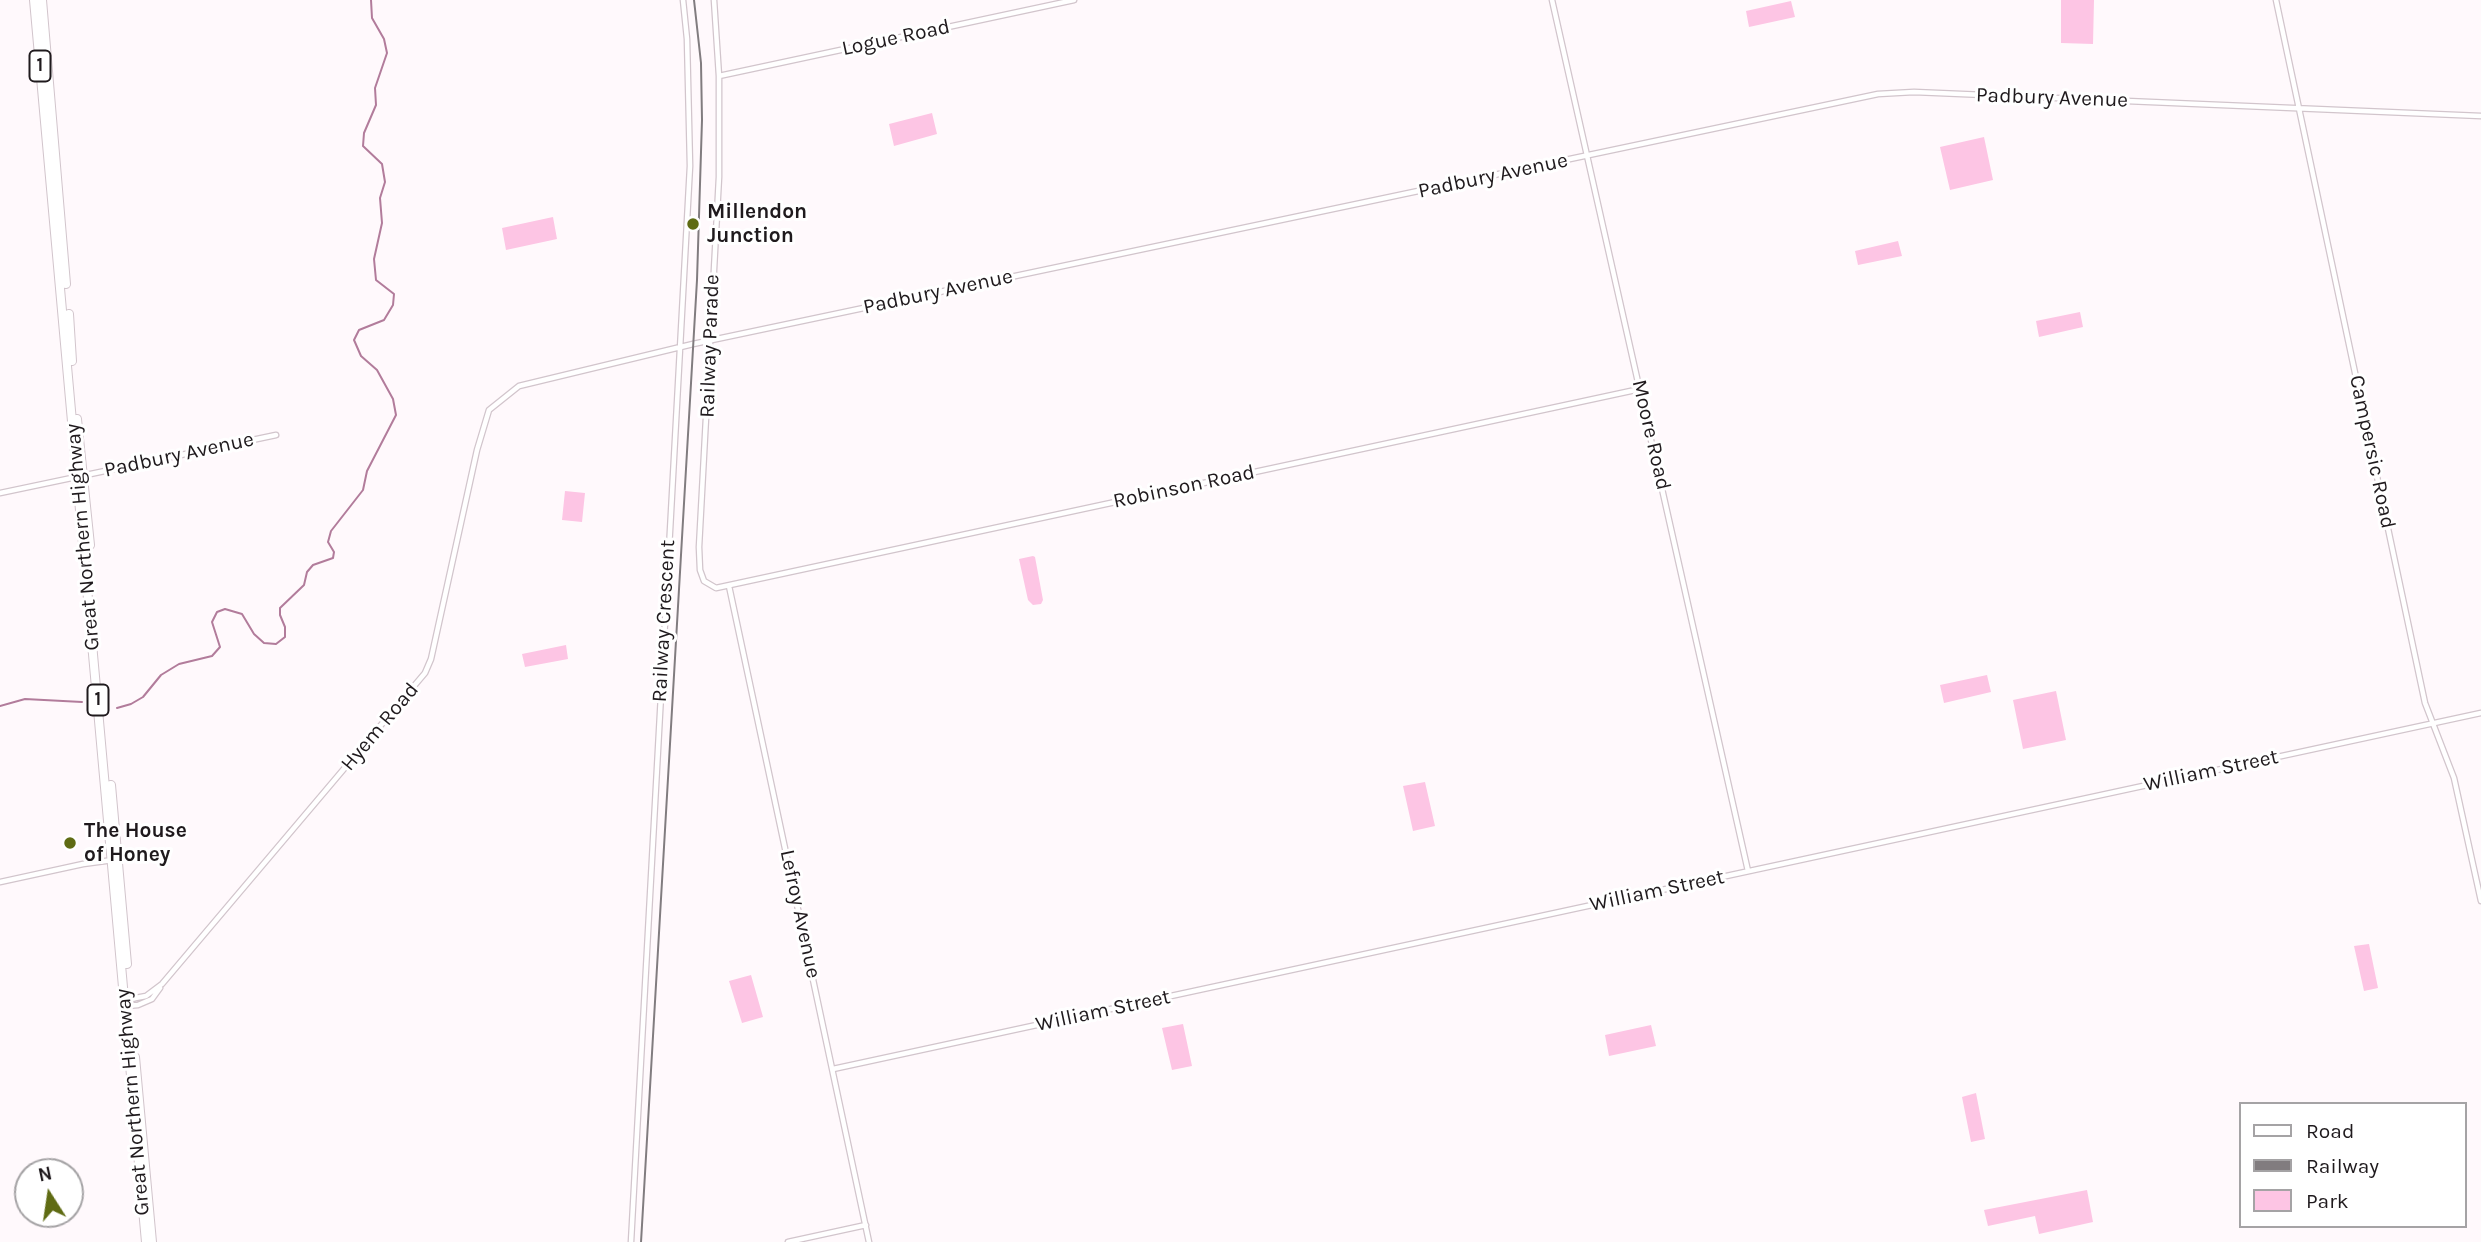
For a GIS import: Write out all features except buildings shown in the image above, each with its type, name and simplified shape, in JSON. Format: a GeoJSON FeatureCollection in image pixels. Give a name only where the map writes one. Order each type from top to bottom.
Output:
{"type":"FeatureCollection","features":[{"type":"Feature","properties":{"kind":"highway","name":"Great Northern Highway"},"geometry":{"type":"LineString","coordinates":[[34,0],[152,1242]]}},
{"type":"Feature","properties":{"kind":"highway","name":"Great Northern Highway"},"geometry":{"type":"LineString","coordinates":[[41,0],[80,476]]}},
{"type":"Feature","properties":{"kind":"highway","name":"Great Northern Highway"},"geometry":{"type":"LineString","coordinates":[[128,1003],[146,1242]]}},
{"type":"Feature","properties":{"kind":"street","name":"Railway Crescent"},"geometry":{"type":"LineString","coordinates":[[631,1242],[690,166],[687,38],[682,0]]}},
{"type":"Feature","properties":{"kind":"street","name":"Railway Parade"},"geometry":{"type":"LineString","coordinates":[[714,0],[719,76],[719,177],[699,547],[700,570],[704,581],[716,588],[729,586]]}},
{"type":"Feature","properties":{"kind":"street","name":"Logue Road"},"geometry":{"type":"LineString","coordinates":[[719,76],[1074,0]]}},
{"type":"Feature","properties":{"kind":"street","name":"Moore Road"},"geometry":{"type":"LineString","coordinates":[[1552,0],[1748,871]]}},
{"type":"Feature","properties":{"kind":"street","name":"Campersic Road"},"geometry":{"type":"LineString","coordinates":[[2276,0],[2425,703],[2454,778],[2481,901]]}},
{"type":"Feature","properties":{"kind":"street","name":"Padbury Avenue"},"geometry":{"type":"LineString","coordinates":[[519,386],[678,347],[1878,94],[1914,92],[2481,116]]}},
{"type":"Feature","properties":{"kind":"street","name":"Hyem Road"},"geometry":{"type":"LineString","coordinates":[[128,1003],[146,996],[162,984],[425,673],[477,450],[489,410],[519,386]]}},
{"type":"Feature","properties":{"kind":"street","name":"Robinson Road"},"geometry":{"type":"LineString","coordinates":[[729,586],[1640,389]]}},
{"type":"Feature","properties":{"kind":"street","name":"Padbury Avenue"},"geometry":{"type":"LineString","coordinates":[[0,493],[276,435]]}},
{"type":"Feature","properties":{"kind":"street","name":"Lefroy Avenue"},"geometry":{"type":"LineString","coordinates":[[729,586],[869,1242]]}},
{"type":"Feature","properties":{"kind":"street","name":"William Street"},"geometry":{"type":"LineString","coordinates":[[833,1069],[2481,713]]}},
{"type":"Feature","properties":{"kind":"street"},"geometry":{"type":"LineString","coordinates":[[0,882],[115,860]]}},
{"type":"Feature","properties":{"kind":"street"},"geometry":{"type":"LineString","coordinates":[[788,1242],[866,1225]]}},
{"type":"Feature","properties":{"kind":"green space"},"geometry":{"type":"Polygon","coordinates":[[[2061,0],[2094,0],[2093,44],[2061,43],[2061,0]]]}},
{"type":"Feature","properties":{"kind":"green space"},"geometry":{"type":"Polygon","coordinates":[[[1791,1],[1795,17],[1749,27],[1746,11],[1791,1]]]}},
{"type":"Feature","properties":{"kind":"green space"},"geometry":{"type":"Polygon","coordinates":[[[932,113],[937,134],[894,146],[889,124],[932,113]]]}},
{"type":"Feature","properties":{"kind":"green space"},"geometry":{"type":"Polygon","coordinates":[[[1984,137],[1993,180],[1950,190],[1940,147],[1984,137]]]}},
{"type":"Feature","properties":{"kind":"green space"},"geometry":{"type":"Polygon","coordinates":[[[553,217],[557,239],[506,250],[502,228],[553,217]]]}},
{"type":"Feature","properties":{"kind":"green space"},"geometry":{"type":"Polygon","coordinates":[[[1898,241],[1902,256],[1858,265],[1855,251],[1898,241]]]}},
{"type":"Feature","properties":{"kind":"green space"},"geometry":{"type":"Polygon","coordinates":[[[2080,312],[2083,327],[2039,337],[2036,321],[2080,312]]]}},
{"type":"Feature","properties":{"kind":"green space"},"geometry":{"type":"Polygon","coordinates":[[[565,491],[585,493],[582,522],[562,520],[565,491]]]}},
{"type":"Feature","properties":{"kind":"green space"},"geometry":{"type":"Polygon","coordinates":[[[1033,556],[1043,600],[1041,604],[1033,605],[1028,600],[1019,559],[1033,556]]]}},
{"type":"Feature","properties":{"kind":"green space"},"geometry":{"type":"Polygon","coordinates":[[[566,645],[568,659],[525,667],[522,654],[566,645]]]}},
{"type":"Feature","properties":{"kind":"green space"},"geometry":{"type":"Polygon","coordinates":[[[1987,675],[1991,692],[1944,703],[1940,685],[1987,675]]]}},
{"type":"Feature","properties":{"kind":"green space"},"geometry":{"type":"Polygon","coordinates":[[[2056,691],[2066,740],[2023,749],[2013,700],[2056,691]]]}},
{"type":"Feature","properties":{"kind":"green space"},"geometry":{"type":"Polygon","coordinates":[[[1425,782],[1435,826],[1413,831],[1403,786],[1425,782]]]}},
{"type":"Feature","properties":{"kind":"green space"},"geometry":{"type":"Polygon","coordinates":[[[2369,944],[2378,988],[2364,991],[2354,946],[2369,944]]]}},
{"type":"Feature","properties":{"kind":"green space"},"geometry":{"type":"Polygon","coordinates":[[[751,975],[763,1017],[742,1023],[729,981],[751,975]]]}},
{"type":"Feature","properties":{"kind":"green space"},"geometry":{"type":"Polygon","coordinates":[[[1183,1024],[1192,1066],[1172,1070],[1162,1028],[1183,1024]]]}},
{"type":"Feature","properties":{"kind":"green space"},"geometry":{"type":"Polygon","coordinates":[[[1651,1025],[1656,1046],[1609,1056],[1605,1035],[1651,1025]]]}},
{"type":"Feature","properties":{"kind":"green space"},"geometry":{"type":"Polygon","coordinates":[[[1976,1093],[1985,1139],[1971,1142],[1962,1097],[1976,1093]]]}},
{"type":"Feature","properties":{"kind":"green space"},"geometry":{"type":"Polygon","coordinates":[[[2087,1190],[2093,1222],[2039,1234],[2035,1216],[1988,1226],[1984,1210],[2087,1190]]]}},
{"type":"Feature","properties":{"kind":"waterway"},"geometry":{"type":"LineString","coordinates":[[117,708],[143,697],[161,675],[179,664],[212,656],[220,647],[212,622],[217,612],[225,609],[242,614],[254,634],[264,643],[276,644],[285,637],[280,608],[304,585],[307,572],[313,565],[333,558],[334,552],[328,542],[331,531],[363,490],[367,471],[396,415],[393,399],[377,370],[361,356],[354,340],[359,330],[384,320],[393,305],[394,294],[376,280],[374,259],[382,223],[380,198],[385,182],[382,164],[363,146],[364,133],[376,105],[375,88],[387,53],[384,39],[372,18],[371,0]]}},
{"type":"Feature","properties":{"kind":"waterway"},"geometry":{"type":"LineString","coordinates":[[0,706],[25,699],[82,702]]}},
{"type":"Feature","properties":{"kind":"railway"},"geometry":{"type":"LineString","coordinates":[[641,1242],[697,280],[702,120],[701,63],[694,0]]}},
{"type":"Feature","properties":{"kind":"place","name":"Millendon Junction"},"geometry":{"type":"Point","coordinates":[693,224]}},
{"type":"Feature","properties":{"kind":"place","name":"The House of Honey"},"geometry":{"type":"Point","coordinates":[70,843]}}]}
